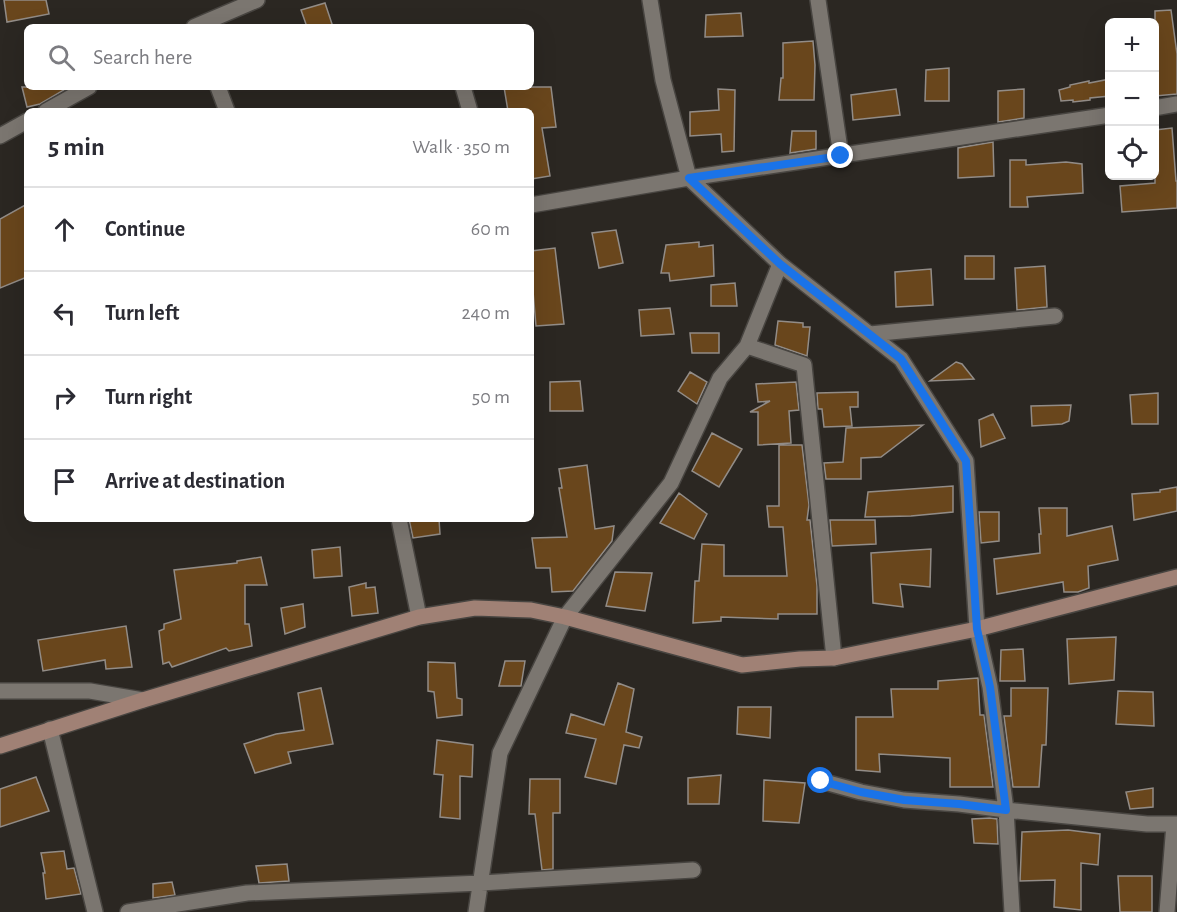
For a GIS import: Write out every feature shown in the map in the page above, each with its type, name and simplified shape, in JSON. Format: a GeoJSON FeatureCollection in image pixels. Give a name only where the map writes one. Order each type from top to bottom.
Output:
{"type":"FeatureCollection","features":[{"type":"Feature","properties":{"kind":"main road"},"geometry":{"type":"LineString","coordinates":[[0,746],[143,700],[419,617],[475,608],[531,610],[566,617],[742,665],[834,658],[977,629],[1177,577]]}},
{"type":"Feature","properties":{"kind":"street"},"geometry":{"type":"LineString","coordinates":[[202,24],[257,0]]}},
{"type":"Feature","properties":{"kind":"street"},"geometry":{"type":"LineString","coordinates":[[650,0],[663,80],[689,178],[780,264],[901,359],[966,461],[977,629],[990,687],[1006,810],[1012,912]]}},
{"type":"Feature","properties":{"kind":"street"},"geometry":{"type":"LineString","coordinates":[[818,0],[841,156]]}},
{"type":"Feature","properties":{"kind":"street"},"geometry":{"type":"LineString","coordinates":[[51,108],[84,90]]}},
{"type":"Feature","properties":{"kind":"street"},"geometry":{"type":"LineString","coordinates":[[219,90],[226,108]]}},
{"type":"Feature","properties":{"kind":"street"},"geometry":{"type":"LineString","coordinates":[[464,90],[469,108]]}},
{"type":"Feature","properties":{"kind":"street"},"geometry":{"type":"LineString","coordinates":[[1159,107],[1177,104]]}},
{"type":"Feature","properties":{"kind":"street"},"geometry":{"type":"LineString","coordinates":[[534,204],[689,178],[1105,116]]}},
{"type":"Feature","properties":{"kind":"street"},"geometry":{"type":"LineString","coordinates":[[0,136],[24,123]]}},
{"type":"Feature","properties":{"kind":"street"},"geometry":{"type":"LineString","coordinates":[[476,912],[500,753],[566,617],[671,483],[720,378],[747,346],[780,264]]}},
{"type":"Feature","properties":{"kind":"street"},"geometry":{"type":"LineString","coordinates":[[870,334],[1055,316]]}},
{"type":"Feature","properties":{"kind":"street"},"geometry":{"type":"LineString","coordinates":[[747,346],[804,365],[834,658]]}},
{"type":"Feature","properties":{"kind":"street"},"geometry":{"type":"LineString","coordinates":[[400,522],[419,617]]}},
{"type":"Feature","properties":{"kind":"street"},"geometry":{"type":"LineString","coordinates":[[0,691],[90,691],[143,700]]}},
{"type":"Feature","properties":{"kind":"street"},"geometry":{"type":"LineString","coordinates":[[50,729],[95,912]]}},
{"type":"Feature","properties":{"kind":"street"},"geometry":{"type":"LineString","coordinates":[[821,781],[904,800],[1147,824],[1175,824],[1167,912]]}},
{"type":"Feature","properties":{"kind":"street"},"geometry":{"type":"LineString","coordinates":[[128,912],[247,893],[481,883],[693,870]]}},
{"type":"Feature","properties":{"kind":"building"},"geometry":{"type":"Polygon","coordinates":[[[4,0],[46,0],[49,14],[7,22],[4,0]]]}},
{"type":"Feature","properties":{"kind":"building"},"geometry":{"type":"Polygon","coordinates":[[[325,3],[332,24],[306,24],[301,10],[325,3]]]}},
{"type":"Feature","properties":{"kind":"building"},"geometry":{"type":"Polygon","coordinates":[[[1171,10],[1177,54],[1177,94],[1159,96],[1159,18],[1155,18],[1155,11],[1171,10]]]}},
{"type":"Feature","properties":{"kind":"building"},"geometry":{"type":"Polygon","coordinates":[[[741,13],[743,36],[705,37],[706,15],[741,13]]]}},
{"type":"Feature","properties":{"kind":"building"},"geometry":{"type":"Polygon","coordinates":[[[813,41],[814,100],[779,100],[781,78],[783,78],[783,43],[813,41]]]}},
{"type":"Feature","properties":{"kind":"building"},"geometry":{"type":"Polygon","coordinates":[[[949,68],[949,101],[925,101],[926,70],[949,68]]]}},
{"type":"Feature","properties":{"kind":"building"},"geometry":{"type":"Polygon","coordinates":[[[1105,80],[1105,96],[1073,102],[1073,100],[1061,101],[1059,90],[1070,87],[1070,85],[1089,81],[1089,83],[1105,80]]]}},
{"type":"Feature","properties":{"kind":"building"},"geometry":{"type":"Polygon","coordinates":[[[22,87],[24,90],[64,90],[40,104],[27,107],[22,87]]]}},
{"type":"Feature","properties":{"kind":"building"},"geometry":{"type":"Polygon","coordinates":[[[534,87],[551,87],[556,127],[542,128],[550,176],[534,179],[534,108],[508,108],[504,90],[534,90],[534,87]]]}},
{"type":"Feature","properties":{"kind":"building"},"geometry":{"type":"Polygon","coordinates":[[[718,89],[735,90],[734,151],[722,152],[721,134],[690,136],[690,112],[719,110],[718,89]]]}},
{"type":"Feature","properties":{"kind":"building"},"geometry":{"type":"Polygon","coordinates":[[[896,89],[900,115],[853,120],[851,95],[896,89]]]}},
{"type":"Feature","properties":{"kind":"building"},"geometry":{"type":"Polygon","coordinates":[[[1024,89],[1024,118],[998,122],[998,91],[1024,89]]]}},
{"type":"Feature","properties":{"kind":"building"},"geometry":{"type":"Polygon","coordinates":[[[1172,128],[1177,208],[1122,212],[1120,186],[1155,183],[1155,180],[1159,180],[1159,130],[1172,128]]]}},
{"type":"Feature","properties":{"kind":"building"},"geometry":{"type":"Polygon","coordinates":[[[792,131],[816,131],[816,149],[790,153],[792,131]]]}},
{"type":"Feature","properties":{"kind":"building"},"geometry":{"type":"Polygon","coordinates":[[[993,142],[994,176],[958,178],[958,148],[993,142]]]}},
{"type":"Feature","properties":{"kind":"building"},"geometry":{"type":"Polygon","coordinates":[[[1010,160],[1026,160],[1026,165],[1066,162],[1082,164],[1083,193],[1027,197],[1028,207],[1010,207],[1010,160]]]}},
{"type":"Feature","properties":{"kind":"building"},"geometry":{"type":"Polygon","coordinates":[[[24,206],[24,278],[0,288],[0,219],[24,206]]]}},
{"type":"Feature","properties":{"kind":"building"},"geometry":{"type":"Polygon","coordinates":[[[616,230],[623,263],[599,268],[592,233],[616,230]]]}},
{"type":"Feature","properties":{"kind":"building"},"geometry":{"type":"Polygon","coordinates":[[[699,242],[699,247],[713,245],[714,276],[670,281],[669,273],[661,273],[666,245],[699,242]]]}},
{"type":"Feature","properties":{"kind":"building"},"geometry":{"type":"Polygon","coordinates":[[[555,248],[564,324],[536,326],[534,251],[555,248]]]}},
{"type":"Feature","properties":{"kind":"building"},"geometry":{"type":"Polygon","coordinates":[[[965,256],[994,256],[994,279],[965,279],[965,256]]]}},
{"type":"Feature","properties":{"kind":"building"},"geometry":{"type":"Polygon","coordinates":[[[1045,266],[1047,307],[1017,310],[1015,268],[1045,266]]]}},
{"type":"Feature","properties":{"kind":"building"},"geometry":{"type":"Polygon","coordinates":[[[931,269],[933,305],[896,307],[895,272],[931,269]]]}},
{"type":"Feature","properties":{"kind":"building"},"geometry":{"type":"Polygon","coordinates":[[[735,283],[737,306],[711,306],[711,285],[735,283]]]}},
{"type":"Feature","properties":{"kind":"building"},"geometry":{"type":"Polygon","coordinates":[[[670,308],[674,334],[641,336],[639,310],[670,308]]]}},
{"type":"Feature","properties":{"kind":"building"},"geometry":{"type":"Polygon","coordinates":[[[778,321],[803,323],[803,327],[810,327],[807,356],[775,345],[778,321]]]}},
{"type":"Feature","properties":{"kind":"building"},"geometry":{"type":"Polygon","coordinates":[[[690,333],[719,333],[719,353],[692,353],[690,333]]]}},
{"type":"Feature","properties":{"kind":"building"},"geometry":{"type":"Polygon","coordinates":[[[956,362],[962,364],[974,379],[930,381],[956,362]]]}},
{"type":"Feature","properties":{"kind":"building"},"geometry":{"type":"Polygon","coordinates":[[[690,372],[707,382],[697,404],[678,391],[690,372]]]}},
{"type":"Feature","properties":{"kind":"building"},"geometry":{"type":"Polygon","coordinates":[[[580,381],[583,411],[550,411],[550,382],[580,381]]]}},
{"type":"Feature","properties":{"kind":"building"},"geometry":{"type":"Polygon","coordinates":[[[796,382],[799,410],[789,411],[791,443],[758,445],[758,412],[750,412],[770,401],[758,402],[756,384],[796,382]]]}},
{"type":"Feature","properties":{"kind":"building"},"geometry":{"type":"Polygon","coordinates":[[[858,392],[858,407],[850,407],[852,426],[824,427],[822,409],[818,409],[817,393],[858,392]]]}},
{"type":"Feature","properties":{"kind":"building"},"geometry":{"type":"Polygon","coordinates":[[[1158,393],[1158,424],[1132,424],[1130,395],[1158,393]]]}},
{"type":"Feature","properties":{"kind":"building"},"geometry":{"type":"Polygon","coordinates":[[[1071,405],[1069,421],[1062,424],[1032,426],[1031,406],[1071,405]]]}},
{"type":"Feature","properties":{"kind":"building"},"geometry":{"type":"Polygon","coordinates":[[[993,414],[1005,438],[981,447],[979,420],[993,414]]]}},
{"type":"Feature","properties":{"kind":"building"},"geometry":{"type":"Polygon","coordinates":[[[923,425],[881,457],[861,458],[861,479],[826,479],[824,463],[843,462],[846,428],[923,425]]]}},
{"type":"Feature","properties":{"kind":"building"},"geometry":{"type":"Polygon","coordinates":[[[712,433],[742,449],[719,487],[692,471],[712,433]]]}},
{"type":"Feature","properties":{"kind":"building"},"geometry":{"type":"Polygon","coordinates":[[[779,445],[802,445],[809,505],[807,520],[810,520],[817,586],[817,614],[778,614],[778,619],[721,617],[721,621],[693,623],[695,581],[699,581],[702,544],[724,545],[724,576],[787,576],[783,527],[769,527],[767,506],[779,506],[779,445]]]}},
{"type":"Feature","properties":{"kind":"building"},"geometry":{"type":"Polygon","coordinates":[[[587,465],[595,529],[614,526],[612,541],[573,591],[552,592],[550,568],[536,568],[532,538],[567,537],[559,488],[562,488],[559,469],[587,465]]]}},
{"type":"Feature","properties":{"kind":"building"},"geometry":{"type":"Polygon","coordinates":[[[953,486],[953,512],[865,517],[868,492],[953,486]]]}},
{"type":"Feature","properties":{"kind":"building"},"geometry":{"type":"Polygon","coordinates":[[[1177,487],[1177,511],[1134,520],[1132,494],[1160,492],[1160,490],[1177,487]]]}},
{"type":"Feature","properties":{"kind":"building"},"geometry":{"type":"Polygon","coordinates":[[[679,493],[707,514],[694,539],[660,523],[679,493]]]}},
{"type":"Feature","properties":{"kind":"building"},"geometry":{"type":"Polygon","coordinates":[[[1039,508],[1067,508],[1067,536],[1112,526],[1118,560],[1088,566],[1089,588],[1078,592],[1064,592],[1063,582],[997,594],[994,559],[1040,553],[1039,508]]]}},
{"type":"Feature","properties":{"kind":"building"},"geometry":{"type":"Polygon","coordinates":[[[979,512],[999,512],[999,541],[981,543],[979,512]]]}},
{"type":"Feature","properties":{"kind":"building"},"geometry":{"type":"Polygon","coordinates":[[[830,520],[875,520],[876,544],[832,546],[830,520]]]}},
{"type":"Feature","properties":{"kind":"building"},"geometry":{"type":"Polygon","coordinates":[[[410,522],[439,522],[440,534],[413,538],[410,522]]]}},
{"type":"Feature","properties":{"kind":"building"},"geometry":{"type":"Polygon","coordinates":[[[340,547],[342,576],[314,578],[312,550],[340,547]]]}},
{"type":"Feature","properties":{"kind":"building"},"geometry":{"type":"Polygon","coordinates":[[[931,549],[930,587],[900,584],[903,607],[873,603],[871,553],[931,549]]]}},
{"type":"Feature","properties":{"kind":"building"},"geometry":{"type":"Polygon","coordinates":[[[261,557],[267,585],[245,585],[245,624],[249,624],[252,646],[229,651],[226,648],[172,667],[169,662],[163,664],[159,631],[164,629],[164,624],[181,619],[174,570],[237,563],[237,561],[261,557]]]}},
{"type":"Feature","properties":{"kind":"building"},"geometry":{"type":"Polygon","coordinates":[[[615,572],[652,573],[645,611],[606,606],[615,572]]]}},
{"type":"Feature","properties":{"kind":"building"},"geometry":{"type":"Polygon","coordinates":[[[366,583],[366,588],[375,587],[378,613],[352,616],[349,587],[366,583]]]}},
{"type":"Feature","properties":{"kind":"building"},"geometry":{"type":"Polygon","coordinates":[[[303,604],[305,627],[285,634],[281,608],[303,604]]]}},
{"type":"Feature","properties":{"kind":"building"},"geometry":{"type":"Polygon","coordinates":[[[126,626],[132,667],[106,669],[105,660],[43,671],[38,640],[126,626]]]}},
{"type":"Feature","properties":{"kind":"building"},"geometry":{"type":"Polygon","coordinates":[[[1116,637],[1114,680],[1069,684],[1067,639],[1116,637]]]}},
{"type":"Feature","properties":{"kind":"building"},"geometry":{"type":"Polygon","coordinates":[[[1023,649],[1025,681],[1000,681],[1001,650],[1023,649]]]}},
{"type":"Feature","properties":{"kind":"building"},"geometry":{"type":"Polygon","coordinates":[[[505,661],[525,661],[521,686],[499,686],[505,661]]]}},
{"type":"Feature","properties":{"kind":"building"},"geometry":{"type":"Polygon","coordinates":[[[428,662],[455,663],[457,698],[462,699],[462,715],[437,718],[434,692],[428,691],[428,662]]]}},
{"type":"Feature","properties":{"kind":"building"},"geometry":{"type":"Polygon","coordinates":[[[978,678],[980,715],[984,715],[993,787],[950,787],[950,758],[879,754],[880,772],[856,770],[856,717],[893,717],[891,689],[938,689],[938,681],[978,678]]]}},
{"type":"Feature","properties":{"kind":"building"},"geometry":{"type":"Polygon","coordinates":[[[618,683],[634,689],[626,732],[642,737],[639,748],[624,745],[616,784],[585,777],[596,739],[566,733],[571,714],[604,725],[618,683]]]}},
{"type":"Feature","properties":{"kind":"building"},"geometry":{"type":"Polygon","coordinates":[[[321,688],[333,744],[288,752],[291,763],[255,773],[244,744],[276,734],[304,730],[298,693],[321,688]]]}},
{"type":"Feature","properties":{"kind":"building"},"geometry":{"type":"Polygon","coordinates":[[[1011,688],[1048,688],[1046,745],[1042,745],[1039,787],[1013,787],[1004,716],[1011,716],[1011,688]]]}},
{"type":"Feature","properties":{"kind":"building"},"geometry":{"type":"Polygon","coordinates":[[[1118,691],[1153,692],[1154,726],[1116,724],[1118,691]]]}},
{"type":"Feature","properties":{"kind":"building"},"geometry":{"type":"Polygon","coordinates":[[[738,707],[771,707],[770,738],[737,734],[738,707]]]}},
{"type":"Feature","properties":{"kind":"building"},"geometry":{"type":"Polygon","coordinates":[[[437,740],[473,745],[472,777],[460,776],[460,819],[440,817],[443,775],[434,774],[437,740]]]}},
{"type":"Feature","properties":{"kind":"building"},"geometry":{"type":"Polygon","coordinates":[[[721,775],[719,804],[688,804],[688,778],[721,775]]]}},
{"type":"Feature","properties":{"kind":"building"},"geometry":{"type":"Polygon","coordinates":[[[36,777],[49,811],[0,827],[0,789],[36,777]]]}},
{"type":"Feature","properties":{"kind":"building"},"geometry":{"type":"Polygon","coordinates":[[[530,779],[560,779],[560,813],[553,813],[553,869],[542,870],[535,814],[529,814],[530,779]]]}},
{"type":"Feature","properties":{"kind":"building"},"geometry":{"type":"Polygon","coordinates":[[[764,780],[805,783],[799,823],[763,821],[764,780]]]}},
{"type":"Feature","properties":{"kind":"building"},"geometry":{"type":"Polygon","coordinates":[[[1153,788],[1153,807],[1130,809],[1126,792],[1153,788]]]}},
{"type":"Feature","properties":{"kind":"building"},"geometry":{"type":"Polygon","coordinates":[[[972,819],[997,819],[998,844],[974,843],[972,819]]]}},
{"type":"Feature","properties":{"kind":"building"},"geometry":{"type":"Polygon","coordinates":[[[1068,830],[1100,834],[1098,865],[1081,863],[1081,910],[1054,907],[1055,880],[1020,881],[1022,832],[1068,830]]]}},
{"type":"Feature","properties":{"kind":"building"},"geometry":{"type":"Polygon","coordinates":[[[64,851],[67,869],[74,868],[81,894],[46,899],[43,873],[45,873],[41,853],[64,851]]]}},
{"type":"Feature","properties":{"kind":"building"},"geometry":{"type":"Polygon","coordinates":[[[287,864],[289,881],[259,883],[256,866],[287,864]]]}},
{"type":"Feature","properties":{"kind":"building"},"geometry":{"type":"Polygon","coordinates":[[[1118,876],[1152,876],[1152,912],[1120,912],[1118,876]]]}},
{"type":"Feature","properties":{"kind":"building"},"geometry":{"type":"Polygon","coordinates":[[[172,882],[175,895],[153,898],[153,884],[172,882]]]}},
{"type":"Feature","properties":{"kind":"route"},"geometry":{"type":"LineString","coordinates":[[821,781],[904,800],[1006,810],[990,687],[977,629],[966,461],[901,359],[780,264],[689,178],[841,156]]}}]}
